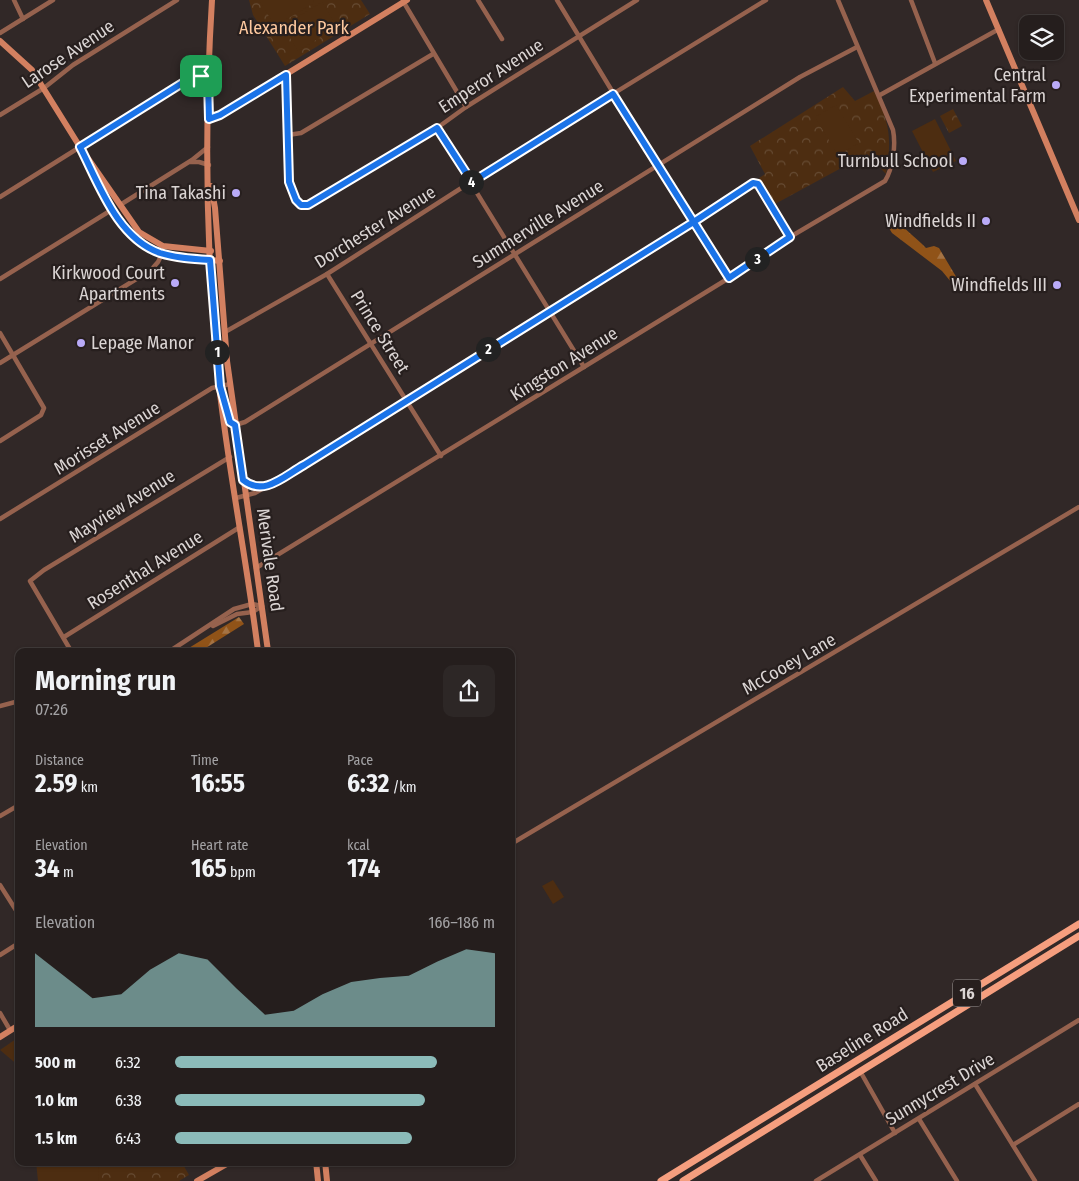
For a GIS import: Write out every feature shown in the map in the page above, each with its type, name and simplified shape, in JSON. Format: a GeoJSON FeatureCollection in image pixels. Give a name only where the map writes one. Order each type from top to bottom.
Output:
{"type":"FeatureCollection","features":[{"type":"Feature","properties":{"kind":"main road","name":"Merivale Road"},"geometry":{"type":"LineString","coordinates":[[212,0],[208,63],[209,175],[207,206],[209,251],[220,386],[258,648]]}},
{"type":"Feature","properties":{"kind":"main road"},"geometry":{"type":"LineString","coordinates":[[986,0],[1079,220]]}},
{"type":"Feature","properties":{"kind":"main road"},"geometry":{"type":"LineString","coordinates":[[209,119],[220,115],[404,1]]}},
{"type":"Feature","properties":{"kind":"main road"},"geometry":{"type":"LineString","coordinates":[[0,41],[24,60],[131,224],[148,239],[170,247],[219,252]]}},
{"type":"Feature","properties":{"kind":"main road"},"geometry":{"type":"LineString","coordinates":[[80,147],[113,209],[134,238],[162,254],[220,261]]}},
{"type":"Feature","properties":{"kind":"main road","name":"Merivale Road"},"geometry":{"type":"LineString","coordinates":[[209,175],[215,208],[235,425],[268,648]]}},
{"type":"Feature","properties":{"kind":"main road"},"geometry":{"type":"LineString","coordinates":[[220,386],[230,422],[235,425]]}},
{"type":"Feature","properties":{"kind":"main road"},"geometry":{"type":"LineString","coordinates":[[243,480],[255,488],[265,487]]}},
{"type":"Feature","properties":{"kind":"main road","name":"Baseline Road"},"geometry":{"type":"LineString","coordinates":[[661,1181],[1079,924]]}},
{"type":"Feature","properties":{"kind":"main road","name":"Baseline Road"},"geometry":{"type":"LineString","coordinates":[[683,1181],[1079,936]]}},
{"type":"Feature","properties":{"kind":"main road"},"geometry":{"type":"LineString","coordinates":[[0,1037],[15,1027]]}},
{"type":"Feature","properties":{"kind":"main road"},"geometry":{"type":"LineString","coordinates":[[198,1181],[224,1166]]}},
{"type":"Feature","properties":{"kind":"main road"},"geometry":{"type":"LineString","coordinates":[[316,1166],[318,1181]]}},
{"type":"Feature","properties":{"kind":"main road"},"geometry":{"type":"LineString","coordinates":[[326,1166],[327,1181]]}},
{"type":"Feature","properties":{"kind":"street"},"geometry":{"type":"LineString","coordinates":[[14,0],[23,19]]}},
{"type":"Feature","properties":{"kind":"street"},"geometry":{"type":"LineString","coordinates":[[0,33],[53,0]]}},
{"type":"Feature","properties":{"kind":"street","name":"Larose Avenue"},"geometry":{"type":"LineString","coordinates":[[0,116],[44,88],[73,65],[177,0]]}},
{"type":"Feature","properties":{"kind":"street"},"geometry":{"type":"LineString","coordinates":[[478,0],[502,39]]}},
{"type":"Feature","properties":{"kind":"street"},"geometry":{"type":"LineString","coordinates":[[557,0],[580,35],[613,94],[692,223],[729,278]]}},
{"type":"Feature","properties":{"kind":"street","name":"Emperor Avenue"},"geometry":{"type":"LineString","coordinates":[[288,135],[290,189],[301,205],[308,205],[437,128],[466,107],[637,0]]}},
{"type":"Feature","properties":{"kind":"street","name":"Dorchester Avenue"},"geometry":{"type":"LineString","coordinates":[[225,332],[327,274],[766,0]]}},
{"type":"Feature","properties":{"kind":"street"},"geometry":{"type":"LineString","coordinates":[[838,0],[857,47],[880,95],[998,29]]}},
{"type":"Feature","properties":{"kind":"street"},"geometry":{"type":"LineString","coordinates":[[911,0],[935,63]]}},
{"type":"Feature","properties":{"kind":"street"},"geometry":{"type":"LineString","coordinates":[[404,1],[433,54],[466,107]]}},
{"type":"Feature","properties":{"kind":"street","name":"Summerville Avenue"},"geometry":{"type":"LineString","coordinates":[[235,425],[245,422],[800,77],[857,47]]}},
{"type":"Feature","properties":{"kind":"street"},"geometry":{"type":"LineString","coordinates":[[286,75],[288,135],[301,133],[433,54]]}},
{"type":"Feature","properties":{"kind":"street"},"geometry":{"type":"LineString","coordinates":[[0,197],[192,77],[208,63]]}},
{"type":"Feature","properties":{"kind":"street"},"geometry":{"type":"LineString","coordinates":[[192,77],[202,77],[208,80]]}},
{"type":"Feature","properties":{"kind":"street","name":"Kingston Avenue"},"geometry":{"type":"LineString","coordinates":[[256,568],[729,278],[790,237],[885,181],[890,173],[894,137],[880,95]]}},
{"type":"Feature","properties":{"kind":"street"},"geometry":{"type":"LineString","coordinates":[[437,128],[472,182],[514,255],[584,367]]}},
{"type":"Feature","properties":{"kind":"street"},"geometry":{"type":"LineString","coordinates":[[120,205],[188,162],[209,146]]}},
{"type":"Feature","properties":{"kind":"street"},"geometry":{"type":"LineString","coordinates":[[188,162],[199,162],[209,165]]}},
{"type":"Feature","properties":{"kind":"street"},"geometry":{"type":"LineString","coordinates":[[236,498],[246,496],[265,487],[692,223],[753,183],[758,184],[790,237]]}},
{"type":"Feature","properties":{"kind":"street"},"geometry":{"type":"LineString","coordinates":[[0,280],[113,209]]}},
{"type":"Feature","properties":{"kind":"street"},"geometry":{"type":"LineString","coordinates":[[0,363],[151,270],[162,254]]}},
{"type":"Feature","properties":{"kind":"street","name":"Prince Street"},"geometry":{"type":"LineString","coordinates":[[327,274],[407,400],[440,456]]}},
{"type":"Feature","properties":{"kind":"street"},"geometry":{"type":"LineString","coordinates":[[0,333],[43,404],[42,415],[0,441]]}},
{"type":"Feature","properties":{"kind":"street","name":"Morisset Avenue"},"geometry":{"type":"LineString","coordinates":[[0,519],[91,465],[200,395],[220,386],[230,384]]}},
{"type":"Feature","properties":{"kind":"street","name":"Mayview Avenue"},"geometry":{"type":"LineString","coordinates":[[64,637],[30,581],[82,546],[230,457]]}},
{"type":"Feature","properties":{"kind":"street","name":"McCooey Lane"},"geometry":{"type":"LineString","coordinates":[[515,842],[1079,507]]}},
{"type":"Feature","properties":{"kind":"street","name":"Rosenthal Avenue"},"geometry":{"type":"LineString","coordinates":[[64,637],[240,527]]}},
{"type":"Feature","properties":{"kind":"street"},"geometry":{"type":"LineString","coordinates":[[205,630],[234,609],[252,604],[262,606]]}},
{"type":"Feature","properties":{"kind":"street"},"geometry":{"type":"LineString","coordinates":[[175,648],[237,614],[253,612],[262,606]]}},
{"type":"Feature","properties":{"kind":"street"},"geometry":{"type":"LineString","coordinates":[[64,637],[70,648]]}},
{"type":"Feature","properties":{"kind":"street"},"geometry":{"type":"LineString","coordinates":[[0,706],[15,702]]}},
{"type":"Feature","properties":{"kind":"street"},"geometry":{"type":"LineString","coordinates":[[0,816],[15,807]]}},
{"type":"Feature","properties":{"kind":"street"},"geometry":{"type":"LineString","coordinates":[[0,885],[15,909]]}},
{"type":"Feature","properties":{"kind":"street"},"geometry":{"type":"LineString","coordinates":[[0,955],[15,945]]}},
{"type":"Feature","properties":{"kind":"street"},"geometry":{"type":"LineString","coordinates":[[0,1013],[10,1030]]}},
{"type":"Feature","properties":{"kind":"street","name":"Sunnycrest Drive"},"geometry":{"type":"LineString","coordinates":[[816,1181],[1079,1020]]}},
{"type":"Feature","properties":{"kind":"street"},"geometry":{"type":"LineString","coordinates":[[860,1071],[895,1133]]}},
{"type":"Feature","properties":{"kind":"street"},"geometry":{"type":"LineString","coordinates":[[975,1084],[1034,1181]]}},
{"type":"Feature","properties":{"kind":"street"},"geometry":{"type":"LineString","coordinates":[[1013,1145],[1079,1104]]}},
{"type":"Feature","properties":{"kind":"street"},"geometry":{"type":"LineString","coordinates":[[919,1119],[957,1181]]}},
{"type":"Feature","properties":{"kind":"street"},"geometry":{"type":"LineString","coordinates":[[860,1155],[876,1181]]}},
{"type":"Feature","properties":{"kind":"green space","name":"Alexander Park"},"geometry":{"type":"Polygon","coordinates":[[[249,0],[361,0],[370,14],[285,66],[253,15],[249,0]]]}},
{"type":"Feature","properties":{"kind":"green space"},"geometry":{"type":"Polygon","coordinates":[[[259,0],[313,0],[314,3],[275,26],[259,0]]]}},
{"type":"Feature","properties":{"kind":"green space"},"geometry":{"type":"Polygon","coordinates":[[[322,2],[337,27],[298,51],[283,26],[322,2]]]}},
{"type":"Feature","properties":{"kind":"green space"},"geometry":{"type":"Polygon","coordinates":[[[843,87],[855,101],[874,91],[888,131],[889,151],[886,174],[867,154],[775,204],[759,178],[765,174],[750,146],[843,87]]]}},
{"type":"Feature","properties":{"kind":"green space"},"geometry":{"type":"Polygon","coordinates":[[[836,105],[859,143],[838,155],[815,117],[836,105]]]}},
{"type":"Feature","properties":{"kind":"green space"},"geometry":{"type":"Polygon","coordinates":[[[953,109],[962,126],[949,133],[940,116],[953,109]]]}},
{"type":"Feature","properties":{"kind":"green space"},"geometry":{"type":"Polygon","coordinates":[[[935,119],[956,161],[933,172],[912,131],[935,119]]]}},
{"type":"Feature","properties":{"kind":"green space"},"geometry":{"type":"Polygon","coordinates":[[[896,216],[905,229],[926,248],[934,246],[939,248],[961,287],[956,288],[942,271],[892,233],[886,223],[896,216]]]}},
{"type":"Feature","properties":{"kind":"green space"},"geometry":{"type":"Polygon","coordinates":[[[239,617],[244,624],[206,648],[189,648],[239,617]]]}},
{"type":"Feature","properties":{"kind":"green space"},"geometry":{"type":"Polygon","coordinates":[[[553,880],[564,897],[553,904],[542,886],[553,880]]]}},
{"type":"Feature","properties":{"kind":"green space"},"geometry":{"type":"Polygon","coordinates":[[[15,1040],[15,1063],[0,1050],[15,1040]]]}},
{"type":"Feature","properties":{"kind":"green space"},"geometry":{"type":"Polygon","coordinates":[[[36,1166],[184,1166],[189,1175],[179,1181],[38,1181],[36,1166]]]}},
{"type":"Feature","properties":{"kind":"green space"},"geometry":{"type":"Polygon","coordinates":[[[50,1166],[99,1166],[98,1181],[50,1181],[50,1166]]]}},
{"type":"Feature","properties":{"kind":"place","name":"Central Experimental Farm"},"geometry":{"type":"Point","coordinates":[1056,85]}},
{"type":"Feature","properties":{"kind":"place","name":"Turnbull School"},"geometry":{"type":"Point","coordinates":[963,161]}},
{"type":"Feature","properties":{"kind":"place","name":"Tina Takashi"},"geometry":{"type":"Point","coordinates":[236,193]}},
{"type":"Feature","properties":{"kind":"place","name":"Windfields II"},"geometry":{"type":"Point","coordinates":[986,221]}},
{"type":"Feature","properties":{"kind":"place","name":"Kirkwood Court Apartments"},"geometry":{"type":"Point","coordinates":[175,283]}},
{"type":"Feature","properties":{"kind":"place","name":"Windfields III"},"geometry":{"type":"Point","coordinates":[1057,285]}},
{"type":"Feature","properties":{"kind":"place","name":"Lepage Manor"},"geometry":{"type":"Point","coordinates":[81,343]}},
{"type":"Feature","properties":{"kind":"route"},"geometry":{"type":"LineString","coordinates":[[201,76],[192,77],[80,147],[105,196],[123,225],[134,238],[162,254],[210,260],[220,386],[230,422],[235,425],[243,480],[255,488],[265,487],[304,465],[692,223],[753,183],[758,184],[790,237],[729,278],[692,223],[656,161],[613,94],[472,182],[437,128],[308,205],[301,205],[290,189],[289,182],[286,75],[220,115],[209,119],[208,80],[201,76]]}}]}
